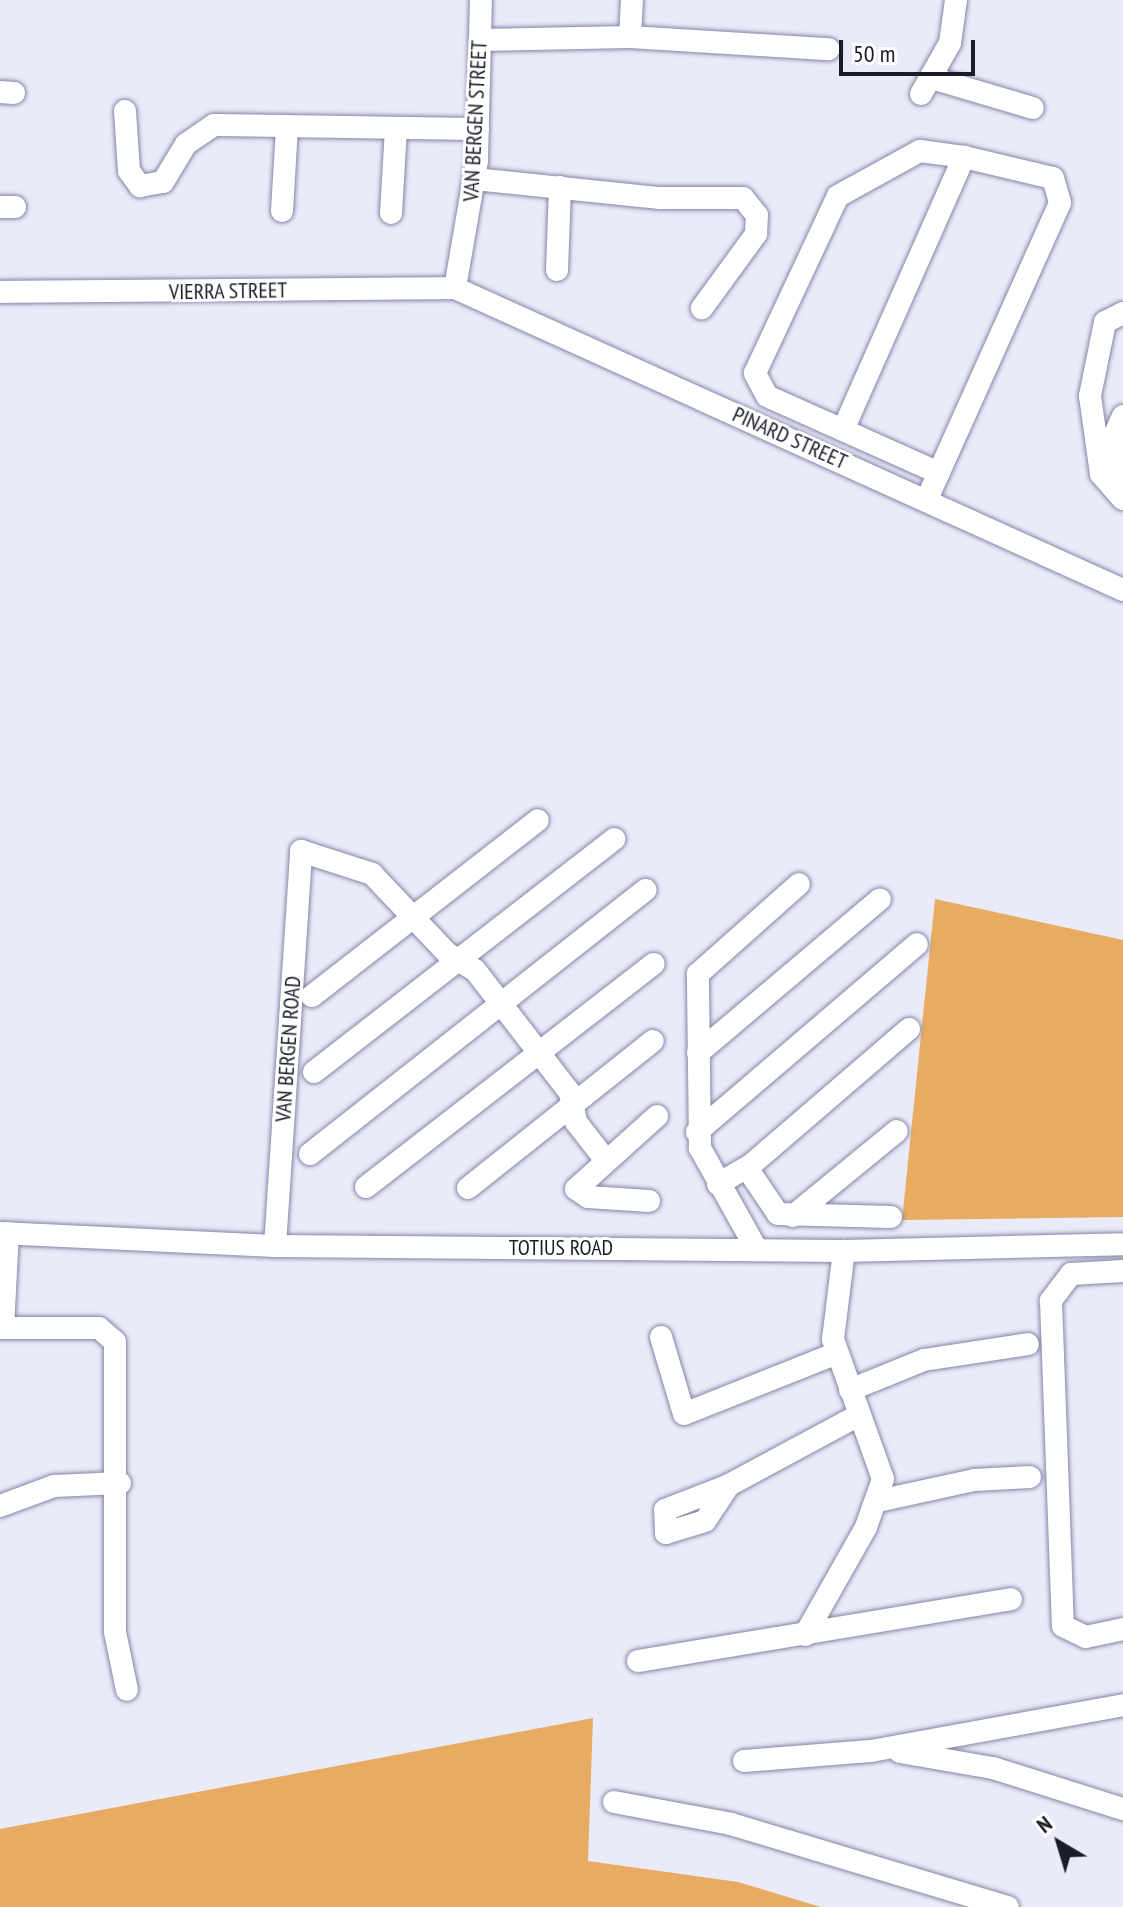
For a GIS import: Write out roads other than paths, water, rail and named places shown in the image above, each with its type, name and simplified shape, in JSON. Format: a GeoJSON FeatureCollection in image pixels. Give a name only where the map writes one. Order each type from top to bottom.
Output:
{"type":"FeatureCollection","features":[{"type":"Feature","properties":{"kind":"street","name":"VAN BERGEN STREET"},"geometry":{"type":"LineString","coordinates":[[455,288],[475,179],[481,0]]}},
{"type":"Feature","properties":{"kind":"street"},"geometry":{"type":"LineString","coordinates":[[630,37],[632,0]]}},
{"type":"Feature","properties":{"kind":"street"},"geometry":{"type":"LineString","coordinates":[[956,0],[928,86],[1033,108]]}},
{"type":"Feature","properties":{"kind":"street"},"geometry":{"type":"LineString","coordinates":[[481,40],[630,37],[829,49]]}},
{"type":"Feature","properties":{"kind":"street"},"geometry":{"type":"LineString","coordinates":[[125,111],[129,171],[140,186],[163,182],[186,144],[214,125],[478,129]]}},
{"type":"Feature","properties":{"kind":"street"},"geometry":{"type":"LineString","coordinates":[[282,211],[287,126]]}},
{"type":"Feature","properties":{"kind":"street"},"geometry":{"type":"LineString","coordinates":[[391,213],[396,128]]}},
{"type":"Feature","properties":{"kind":"street"},"geometry":{"type":"LineString","coordinates":[[927,499],[939,473],[1062,198],[1053,178],[964,157],[920,151],[838,196],[757,363],[756,382],[767,396],[939,473]]}},
{"type":"Feature","properties":{"kind":"street"},"geometry":{"type":"LineString","coordinates":[[843,430],[964,157]]}},
{"type":"Feature","properties":{"kind":"street"},"geometry":{"type":"LineString","coordinates":[[475,179],[743,198],[757,215],[756,234],[702,308]]}},
{"type":"Feature","properties":{"kind":"street"},"geometry":{"type":"LineString","coordinates":[[557,270],[560,187]]}},
{"type":"Feature","properties":{"kind":"street","name":"VIERRA STREET"},"geometry":{"type":"LineString","coordinates":[[0,292],[455,288]]}},
{"type":"Feature","properties":{"kind":"street","name":"PINARD STREET"},"geometry":{"type":"LineString","coordinates":[[455,288],[1123,590]]}},
{"type":"Feature","properties":{"kind":"street"},"geometry":{"type":"LineString","coordinates":[[1123,313],[1105,322],[1094,363],[1123,473]]}},
{"type":"Feature","properties":{"kind":"street"},"geometry":{"type":"LineString","coordinates":[[1111,426],[1101,474],[1123,499]]}},
{"type":"Feature","properties":{"kind":"street"},"geometry":{"type":"LineString","coordinates":[[312,996],[538,820]]}},
{"type":"Feature","properties":{"kind":"street"},"geometry":{"type":"LineString","coordinates":[[314,1072],[614,839]]}},
{"type":"Feature","properties":{"kind":"street","name":"VAN BERGEN ROAD"},"geometry":{"type":"LineString","coordinates":[[275,1246],[301,851],[372,874],[415,918]]}},
{"type":"Feature","properties":{"kind":"street"},"geometry":{"type":"LineString","coordinates":[[757,1250],[718,1184],[697,1132],[704,965],[799,884]]}},
{"type":"Feature","properties":{"kind":"street"},"geometry":{"type":"LineString","coordinates":[[310,1154],[501,1000],[645,890]]}},
{"type":"Feature","properties":{"kind":"street"},"geometry":{"type":"LineString","coordinates":[[698,1053],[880,899]]}},
{"type":"Feature","properties":{"kind":"street"},"geometry":{"type":"LineString","coordinates":[[415,918],[501,1000],[574,1103],[576,1122],[604,1158]]}},
{"type":"Feature","properties":{"kind":"street"},"geometry":{"type":"LineString","coordinates":[[697,1132],[917,944]]}},
{"type":"Feature","properties":{"kind":"street"},"geometry":{"type":"LineString","coordinates":[[366,1187],[654,964]]}},
{"type":"Feature","properties":{"kind":"street"},"geometry":{"type":"LineString","coordinates":[[718,1184],[747,1168],[909,1029]]}},
{"type":"Feature","properties":{"kind":"street"},"geometry":{"type":"LineString","coordinates":[[468,1188],[653,1041]]}},
{"type":"Feature","properties":{"kind":"street"},"geometry":{"type":"LineString","coordinates":[[649,1201],[580,1195],[582,1178],[657,1116]]}},
{"type":"Feature","properties":{"kind":"street"},"geometry":{"type":"LineString","coordinates":[[793,1216],[897,1131]]}},
{"type":"Feature","properties":{"kind":"street"},"geometry":{"type":"LineString","coordinates":[[747,1168],[771,1209],[793,1216],[891,1217]]}},
{"type":"Feature","properties":{"kind":"street"},"geometry":{"type":"LineString","coordinates":[[4,1233],[2,1328],[99,1328],[115,1342],[120,1483],[115,1632],[127,1690]]}},
{"type":"Feature","properties":{"kind":"street","name":"TOTIUS ROAD"},"geometry":{"type":"LineString","coordinates":[[4,1233],[275,1246],[844,1251],[1123,1244]]}},
{"type":"Feature","properties":{"kind":"street"},"geometry":{"type":"LineString","coordinates":[[805,1635],[878,1501],[883,1479],[837,1353],[844,1251]]}},
{"type":"Feature","properties":{"kind":"street"},"geometry":{"type":"LineString","coordinates":[[1123,1271],[1071,1274],[1051,1301],[1062,1621],[1079,1636],[1123,1629]]}},
{"type":"Feature","properties":{"kind":"street"},"geometry":{"type":"LineString","coordinates":[[661,1337],[684,1414],[837,1353]]}},
{"type":"Feature","properties":{"kind":"street"},"geometry":{"type":"LineString","coordinates":[[850,1390],[924,1360],[1028,1344]]}},
{"type":"Feature","properties":{"kind":"street"},"geometry":{"type":"LineString","coordinates":[[729,1485],[859,1415]]}},
{"type":"Feature","properties":{"kind":"street"},"geometry":{"type":"LineString","coordinates":[[878,1501],[974,1480],[1030,1477]]}},
{"type":"Feature","properties":{"kind":"street"},"geometry":{"type":"LineString","coordinates":[[0,1506],[54,1486],[120,1483]]}},
{"type":"Feature","properties":{"kind":"street"},"geometry":{"type":"LineString","coordinates":[[638,1661],[1011,1599]]}},
{"type":"Feature","properties":{"kind":"street"},"geometry":{"type":"LineString","coordinates":[[744,1761],[871,1751],[1123,1705]]}},
{"type":"Feature","properties":{"kind":"street"},"geometry":{"type":"LineString","coordinates":[[871,1751],[993,1768],[1123,1809]]}},
{"type":"Feature","properties":{"kind":"street"},"geometry":{"type":"LineString","coordinates":[[614,1802],[731,1824],[1008,1907]]}}]}
